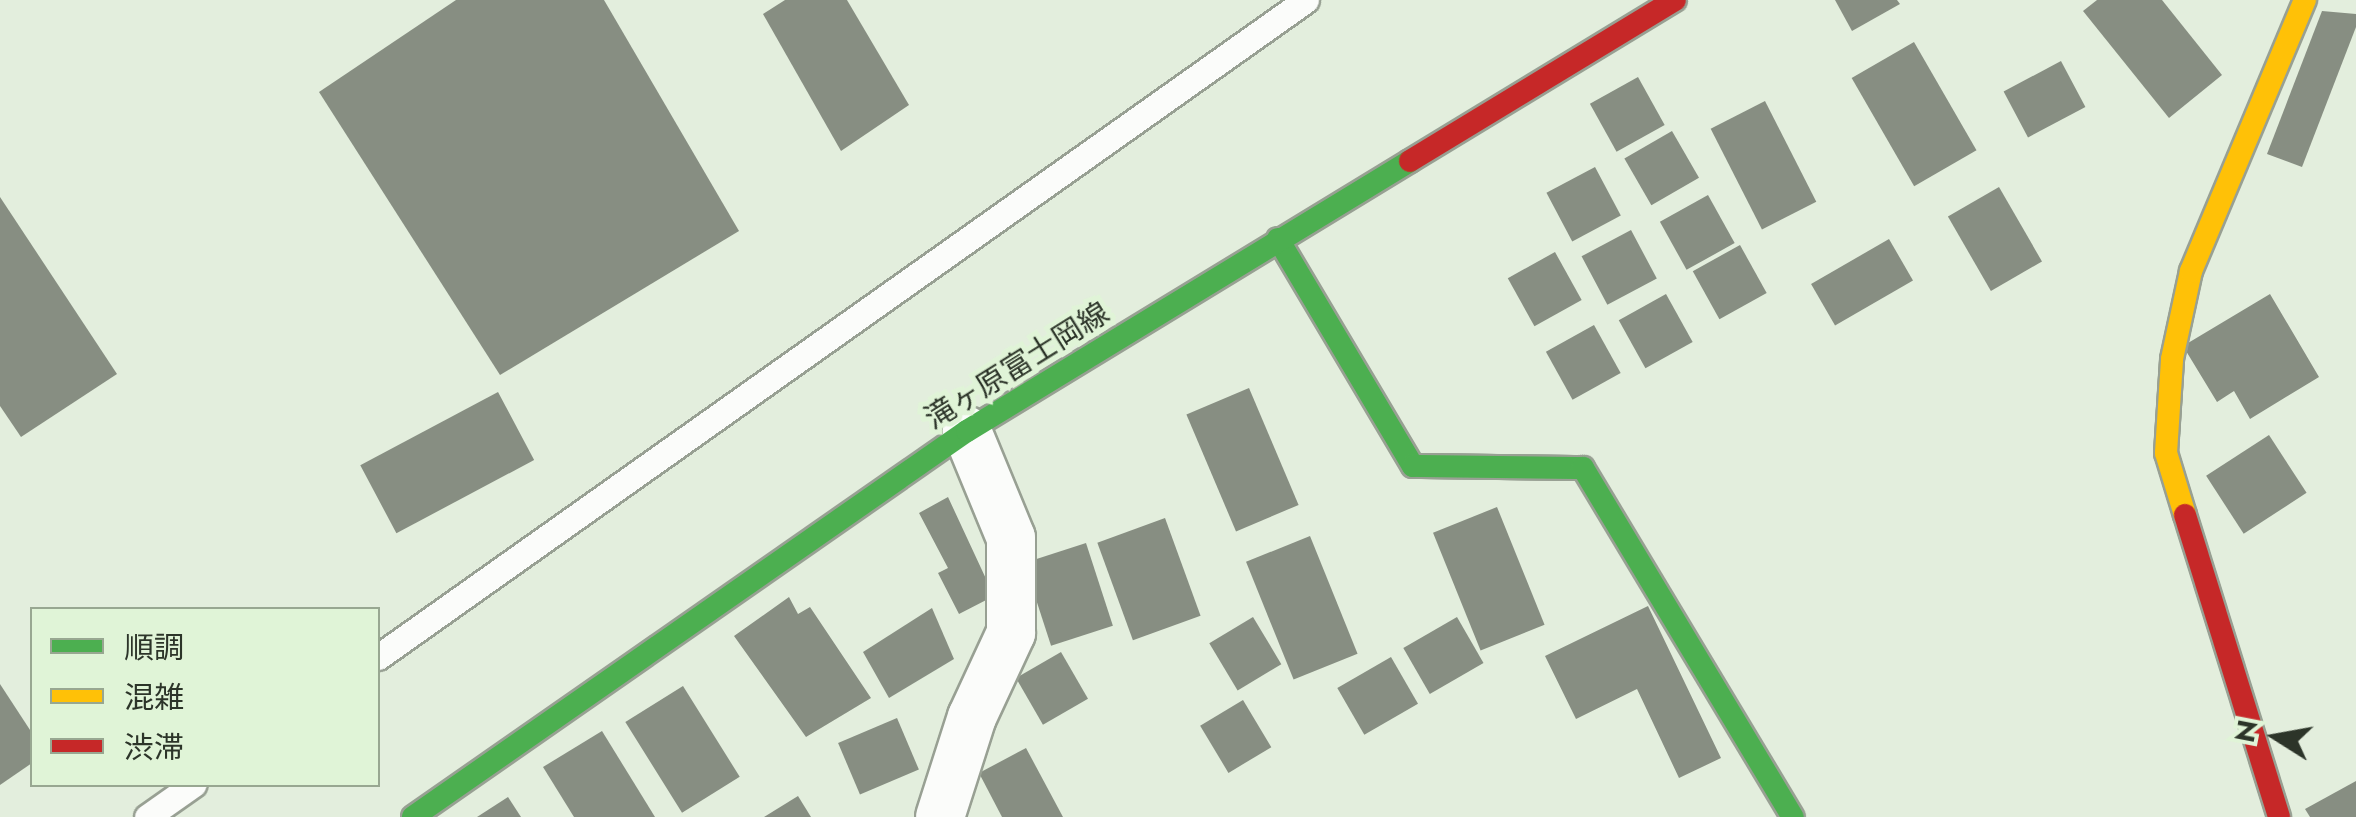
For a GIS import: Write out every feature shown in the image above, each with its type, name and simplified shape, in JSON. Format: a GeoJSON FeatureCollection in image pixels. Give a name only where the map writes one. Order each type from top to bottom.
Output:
{"type":"FeatureCollection","features":[{"type":"Feature","properties":{"kind":"street","name":"滝ヶ原富士岡線"},"geometry":{"type":"LineString","coordinates":[[414,817],[967,431],[1675,0]]}},
{"type":"Feature","properties":{"kind":"street"},"geometry":{"type":"LineString","coordinates":[[2280,817],[2166,452],[2172,359],[2191,271],[2305,0]]}},
{"type":"Feature","properties":{"kind":"street"},"geometry":{"type":"LineString","coordinates":[[1278,239],[1413,466],[1583,468],[1792,817]]}},
{"type":"Feature","properties":{"kind":"street"},"geometry":{"type":"LineString","coordinates":[[940,817],[972,716],[1011,633],[1011,538],[967,431]]}},
{"type":"Feature","properties":{"kind":"lane"},"geometry":{"type":"LineString","coordinates":[[380,656],[1306,0]]}},
{"type":"Feature","properties":{"kind":"lane"},"geometry":{"type":"LineString","coordinates":[[147,817],[190,787]]}},
{"type":"Feature","properties":{"kind":"building"},"geometry":{"type":"Polygon","coordinates":[[[456,0],[604,0],[739,231],[500,375],[319,92],[456,0]]]}},
{"type":"Feature","properties":{"kind":"building"},"geometry":{"type":"Polygon","coordinates":[[[785,0],[847,0],[909,105],[841,151],[763,14],[785,0]]]}},
{"type":"Feature","properties":{"kind":"building"},"geometry":{"type":"Polygon","coordinates":[[[1835,0],[1897,0],[1900,4],[1852,31],[1835,0]]]}},
{"type":"Feature","properties":{"kind":"building"},"geometry":{"type":"Polygon","coordinates":[[[2097,0],[2162,0],[2222,75],[2169,118],[2083,11],[2097,0]]]}},
{"type":"Feature","properties":{"kind":"building"},"geometry":{"type":"Polygon","coordinates":[[[2322,11],[2356,14],[2356,27],[2302,167],[2267,154],[2322,11]]]}},
{"type":"Feature","properties":{"kind":"building"},"geometry":{"type":"Polygon","coordinates":[[[1914,42],[1976,150],[1914,186],[1852,78],[1914,42]]]}},
{"type":"Feature","properties":{"kind":"building"},"geometry":{"type":"Polygon","coordinates":[[[2061,61],[2085,107],[2028,137],[2004,92],[2061,61]]]}},
{"type":"Feature","properties":{"kind":"building"},"geometry":{"type":"Polygon","coordinates":[[[1638,77],[1665,125],[1617,152],[1590,104],[1638,77]]]}},
{"type":"Feature","properties":{"kind":"building"},"geometry":{"type":"Polygon","coordinates":[[[1765,101],[1816,202],[1762,229],[1711,129],[1765,101]]]}},
{"type":"Feature","properties":{"kind":"building"},"geometry":{"type":"Polygon","coordinates":[[[1672,131],[1699,178],[1651,205],[1624,158],[1672,131]]]}},
{"type":"Feature","properties":{"kind":"building"},"geometry":{"type":"Polygon","coordinates":[[[1595,167],[1621,216],[1572,241],[1546,193],[1595,167]]]}},
{"type":"Feature","properties":{"kind":"building"},"geometry":{"type":"Polygon","coordinates":[[[1999,187],[2042,261],[1991,291],[1948,216],[1999,187]]]}},
{"type":"Feature","properties":{"kind":"building"},"geometry":{"type":"Polygon","coordinates":[[[1708,195],[1735,243],[1687,270],[1660,222],[1708,195]]]}},
{"type":"Feature","properties":{"kind":"building"},"geometry":{"type":"Polygon","coordinates":[[[0,197],[117,374],[21,437],[0,406],[0,197]]]}},
{"type":"Feature","properties":{"kind":"building"},"geometry":{"type":"Polygon","coordinates":[[[1631,230],[1657,279],[1607,305],[1582,256],[1631,230]]]}},
{"type":"Feature","properties":{"kind":"building"},"geometry":{"type":"Polygon","coordinates":[[[1889,239],[1913,281],[1835,326],[1811,284],[1889,239]]]}},
{"type":"Feature","properties":{"kind":"building"},"geometry":{"type":"Polygon","coordinates":[[[1740,245],[1767,293],[1719,319],[1693,271],[1740,245]]]}},
{"type":"Feature","properties":{"kind":"building"},"geometry":{"type":"Polygon","coordinates":[[[1555,252],[1582,300],[1534,326],[1508,278],[1555,252]]]}},
{"type":"Feature","properties":{"kind":"building"},"geometry":{"type":"Polygon","coordinates":[[[1666,294],[1693,342],[1645,368],[1619,320],[1666,294]]]}},
{"type":"Feature","properties":{"kind":"building"},"geometry":{"type":"Polygon","coordinates":[[[2270,294],[2319,377],[2250,419],[2234,391],[2217,402],[2183,346],[2270,294]]]}},
{"type":"Feature","properties":{"kind":"building"},"geometry":{"type":"Polygon","coordinates":[[[1594,325],[1621,373],[1573,400],[1546,352],[1594,325]]]}},
{"type":"Feature","properties":{"kind":"building"},"geometry":{"type":"Polygon","coordinates":[[[1249,388],[1299,505],[1236,531],[1186,415],[1249,388]]]}},
{"type":"Feature","properties":{"kind":"building"},"geometry":{"type":"Polygon","coordinates":[[[498,392],[534,460],[396,533],[360,465],[498,392]]]}},
{"type":"Feature","properties":{"kind":"building"},"geometry":{"type":"Polygon","coordinates":[[[2269,435],[2307,493],[2244,534],[2206,476],[2269,435]]]}},
{"type":"Feature","properties":{"kind":"building"},"geometry":{"type":"Polygon","coordinates":[[[948,497],[994,596],[959,614],[938,573],[948,568],[919,513],[948,497]]]}},
{"type":"Feature","properties":{"kind":"building"},"geometry":{"type":"Polygon","coordinates":[[[1497,507],[1545,625],[1481,651],[1433,533],[1497,507]]]}},
{"type":"Feature","properties":{"kind":"building"},"geometry":{"type":"Polygon","coordinates":[[[1165,518],[1201,616],[1133,640],[1097,543],[1165,518]]]}},
{"type":"Feature","properties":{"kind":"building"},"geometry":{"type":"Polygon","coordinates":[[[1310,536],[1358,654],[1294,680],[1246,562],[1310,536]]]}},
{"type":"Feature","properties":{"kind":"building"},"geometry":{"type":"Polygon","coordinates":[[[1086,543],[1113,626],[1051,646],[1024,563],[1086,543]]]}},
{"type":"Feature","properties":{"kind":"building"},"geometry":{"type":"Polygon","coordinates":[[[789,597],[798,614],[810,607],[871,698],[806,737],[734,636],[789,597]]]}},
{"type":"Feature","properties":{"kind":"building"},"geometry":{"type":"Polygon","coordinates":[[[1648,606],[1721,758],[1679,778],[1637,689],[1576,719],[1545,656],[1648,606]]]}},
{"type":"Feature","properties":{"kind":"building"},"geometry":{"type":"Polygon","coordinates":[[[932,608],[954,659],[889,698],[863,652],[932,608]]]}},
{"type":"Feature","properties":{"kind":"building"},"geometry":{"type":"Polygon","coordinates":[[[1253,617],[1281,664],[1238,690],[1209,643],[1253,617]]]}},
{"type":"Feature","properties":{"kind":"building"},"geometry":{"type":"Polygon","coordinates":[[[1457,617],[1484,663],[1430,694],[1403,648],[1457,617]]]}},
{"type":"Feature","properties":{"kind":"building"},"geometry":{"type":"Polygon","coordinates":[[[1061,652],[1088,699],[1043,725],[1016,678],[1061,652]]]}},
{"type":"Feature","properties":{"kind":"building"},"geometry":{"type":"Polygon","coordinates":[[[1391,657],[1418,704],[1364,735],[1337,688],[1391,657]]]}},
{"type":"Feature","properties":{"kind":"building"},"geometry":{"type":"Polygon","coordinates":[[[0,684],[30,730],[30,764],[0,785],[0,684]]]}},
{"type":"Feature","properties":{"kind":"building"},"geometry":{"type":"Polygon","coordinates":[[[683,686],[740,777],[682,813],[625,722],[683,686]]]}},
{"type":"Feature","properties":{"kind":"building"},"geometry":{"type":"Polygon","coordinates":[[[1243,700],[1271,747],[1228,773],[1200,726],[1243,700]]]}},
{"type":"Feature","properties":{"kind":"building"},"geometry":{"type":"Polygon","coordinates":[[[897,718],[919,770],[860,795],[838,743],[897,718]]]}},
{"type":"Feature","properties":{"kind":"building"},"geometry":{"type":"Polygon","coordinates":[[[602,731],[655,817],[574,817],[543,767],[602,731]]]}},
{"type":"Feature","properties":{"kind":"building"},"geometry":{"type":"Polygon","coordinates":[[[1026,748],[1063,817],[1002,817],[979,773],[1026,748]]]}},
{"type":"Feature","properties":{"kind":"building"},"geometry":{"type":"Polygon","coordinates":[[[2356,781],[2356,817],[2310,817],[2305,809],[2356,781]]]}},
{"type":"Feature","properties":{"kind":"building"},"geometry":{"type":"Polygon","coordinates":[[[798,796],[811,817],[764,817],[798,796]]]}},
{"type":"Feature","properties":{"kind":"building"},"geometry":{"type":"Polygon","coordinates":[[[508,797],[521,817],[477,817],[508,797]]]}},
{"type":"Feature","properties":{"kind":"traffic: fast"},"geometry":{"type":"LineString","coordinates":[[413,817],[967,431],[1410,161]]}},
{"type":"Feature","properties":{"kind":"traffic: fast"},"geometry":{"type":"LineString","coordinates":[[1278,239],[1413,466],[1583,468],[1793,817]]}},
{"type":"Feature","properties":{"kind":"traffic: slow"},"geometry":{"type":"LineString","coordinates":[[2185,515],[2166,453],[2172,359],[2191,271],[2305,0]]}},
{"type":"Feature","properties":{"kind":"traffic: jam"},"geometry":{"type":"LineString","coordinates":[[1410,161],[1675,0]]}},
{"type":"Feature","properties":{"kind":"traffic: jam"},"geometry":{"type":"LineString","coordinates":[[2185,515],[2279,817]]}}]}
